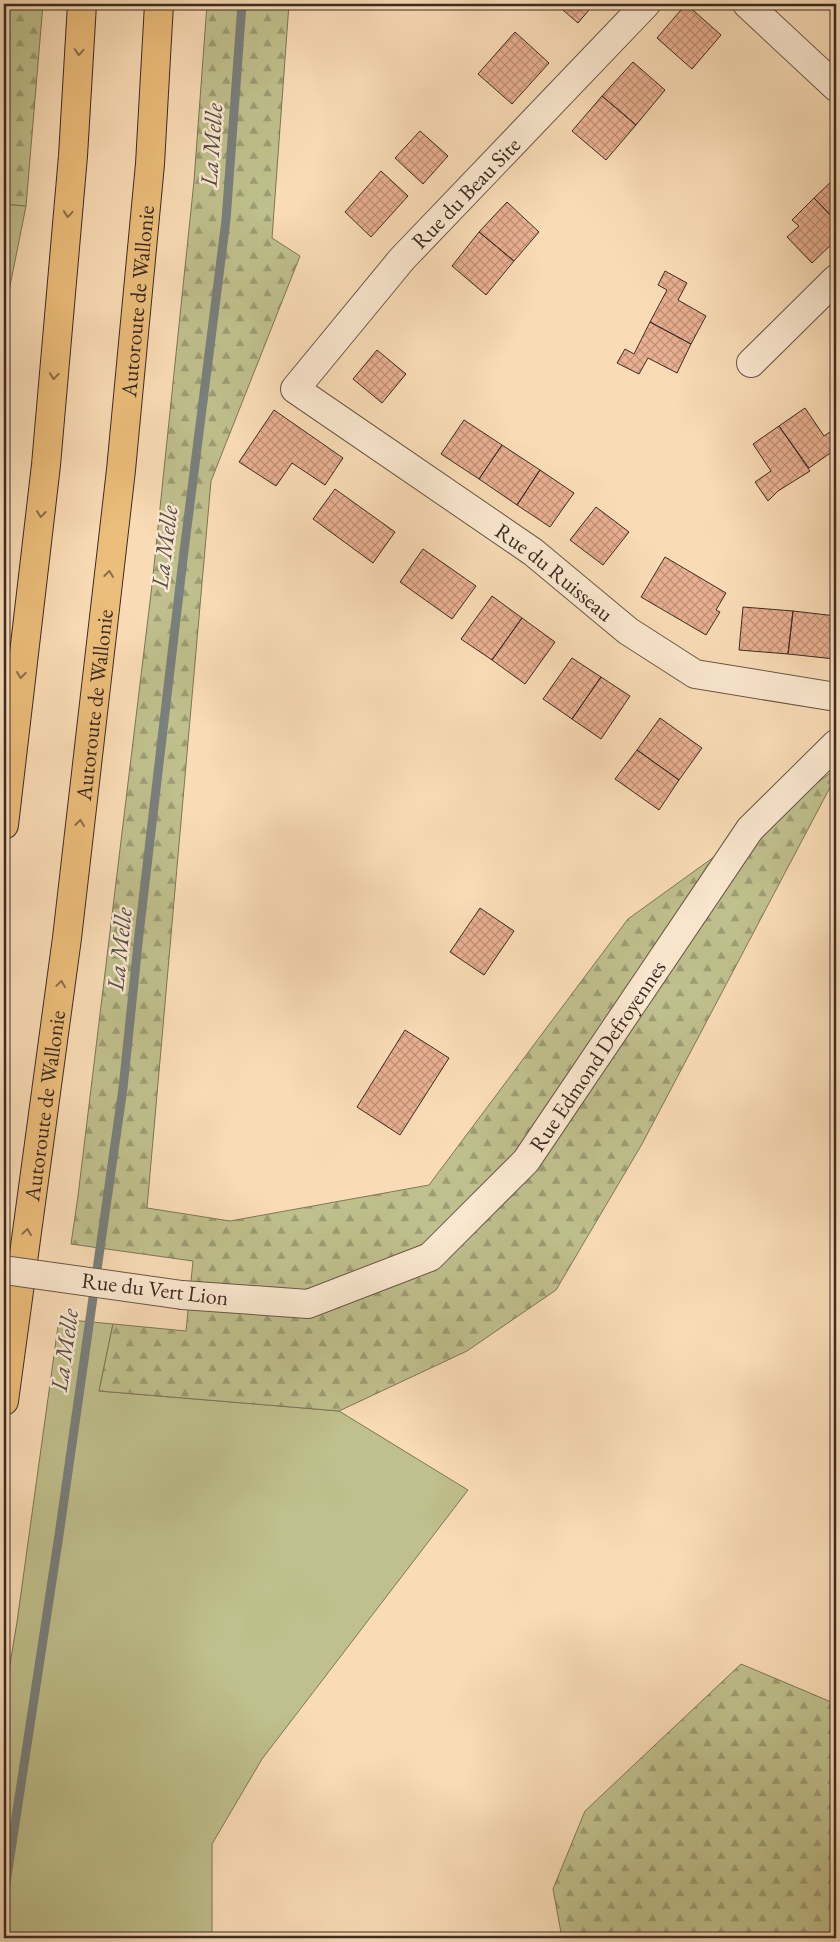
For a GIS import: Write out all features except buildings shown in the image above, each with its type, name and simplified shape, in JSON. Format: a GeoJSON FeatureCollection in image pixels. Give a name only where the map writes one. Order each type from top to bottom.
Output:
{"type":"FeatureCollection","features":[{"type":"Feature","properties":{"kind":"highway"},"geometry":{"type":"LineString","coordinates":[[4,825],[46,465],[73,156],[82,4]]}},
{"type":"Feature","properties":{"kind":"highway","name":"Autoroute de Wallonie"},"geometry":{"type":"LineString","coordinates":[[4,1401],[67,938],[120,470],[150,164],[159,4]]}},
{"type":"Feature","properties":{"kind":"street","name":"Rue du Beau Site"},"geometry":{"type":"LineString","coordinates":[[295,389],[402,260],[646,4]]}},
{"type":"Feature","properties":{"kind":"street"},"geometry":{"type":"LineString","coordinates":[[747,4],[836,87]]}},
{"type":"Feature","properties":{"kind":"street"},"geometry":{"type":"LineString","coordinates":[[750,363],[836,279]]}},
{"type":"Feature","properties":{"kind":"street","name":"Rue du Ruisseau"},"geometry":{"type":"LineString","coordinates":[[295,389],[533,552],[628,632],[695,674],[836,697]]}},
{"type":"Feature","properties":{"kind":"street","name":"Rue Edmond Defroyennes"},"geometry":{"type":"LineString","coordinates":[[308,1304],[430,1257],[526,1161],[750,830],[836,744]]}},
{"type":"Feature","properties":{"kind":"street","name":"Rue du Vert Lion"},"geometry":{"type":"LineString","coordinates":[[4,1270],[182,1295],[308,1304]]}},
{"type":"Feature","properties":{"kind":"green space"},"geometry":{"type":"Polygon","coordinates":[[[4,4],[43,4],[26,206],[4,204],[4,4]]]}},
{"type":"Feature","properties":{"kind":"green space"},"geometry":{"type":"Polygon","coordinates":[[[207,4],[289,4],[272,238],[300,256],[211,481],[147,1208],[230,1221],[429,1185],[628,919],[836,769],[836,776],[642,1144],[556,1290],[467,1351],[339,1411],[99,1391],[113,1324],[186,1331],[193,1261],[71,1244],[152,585],[194,181],[207,4]]]}},
{"type":"Feature","properties":{"kind":"green space"},"geometry":{"type":"Polygon","coordinates":[[[4,204],[26,206],[4,316],[4,204]]]}},
{"type":"Feature","properties":{"kind":"green space"},"geometry":{"type":"Polygon","coordinates":[[[59,1319],[113,1324],[99,1391],[339,1411],[468,1490],[262,1759],[212,1844],[212,1938],[4,1938],[4,1700],[17,1622],[59,1319]]]}},
{"type":"Feature","properties":{"kind":"green space"},"geometry":{"type":"Polygon","coordinates":[[[741,1664],[836,1704],[836,1938],[562,1938],[553,1889],[585,1811],[741,1664]]]}},
{"type":"Feature","properties":{"kind":"waterway","name":"La Melle"},"geometry":{"type":"LineString","coordinates":[[4,1896],[59,1535],[123,1088],[184,551],[226,220],[242,4]]}}]}
